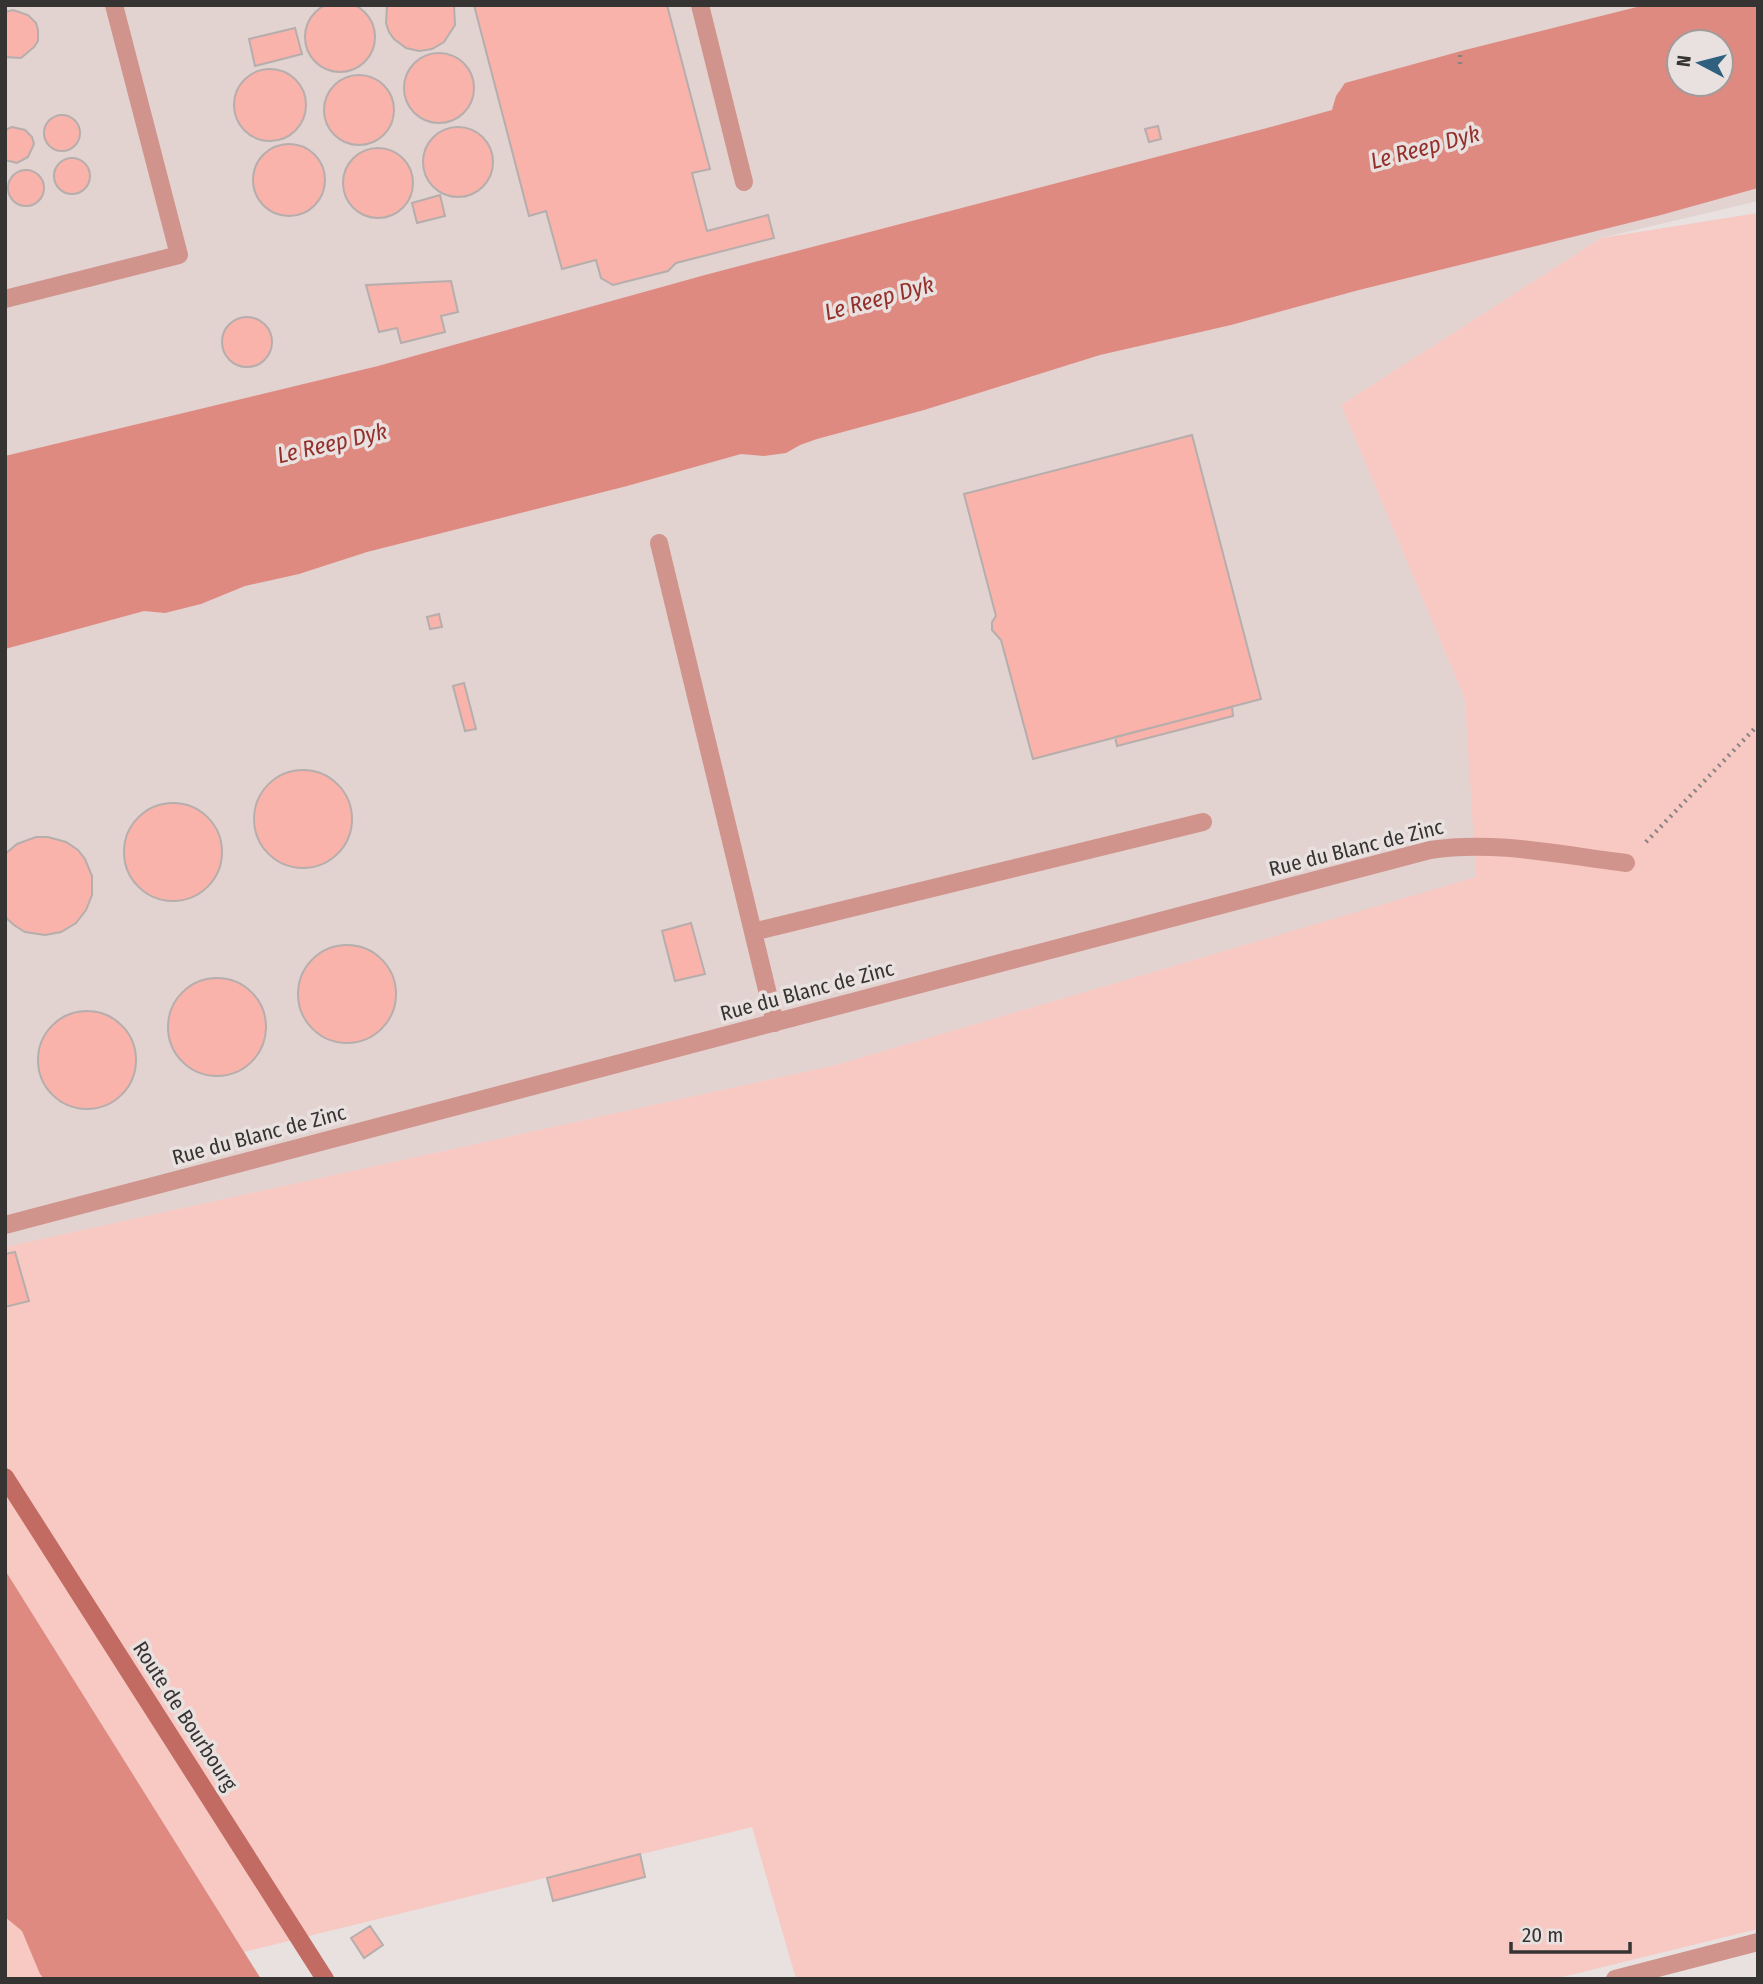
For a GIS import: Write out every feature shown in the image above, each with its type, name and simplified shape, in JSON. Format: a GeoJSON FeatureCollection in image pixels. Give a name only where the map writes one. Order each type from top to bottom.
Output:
{"type":"FeatureCollection","features":[{"type":"Feature","properties":{"kind":"main road","name":"Route de Bourbourg"},"geometry":{"type":"LineString","coordinates":[[5,1477],[325,1979]]}},
{"type":"Feature","properties":{"kind":"street"},"geometry":{"type":"LineString","coordinates":[[5,299],[179,255],[114,5]]}},
{"type":"Feature","properties":{"kind":"street"},"geometry":{"type":"LineString","coordinates":[[700,5],[744,182]]}},
{"type":"Feature","properties":{"kind":"street"},"geometry":{"type":"LineString","coordinates":[[659,543],[775,1023]]}},
{"type":"Feature","properties":{"kind":"street"},"geometry":{"type":"LineString","coordinates":[[753,932],[1203,822]]}},
{"type":"Feature","properties":{"kind":"street","name":"Rue du Blanc de Zinc"},"geometry":{"type":"LineString","coordinates":[[5,1225],[1430,850],[1500,846],[1626,863]]}},
{"type":"Feature","properties":{"kind":"street"},"geometry":{"type":"LineString","coordinates":[[1615,1979],[1758,1942]]}},
{"type":"Feature","properties":{"kind":"path"},"geometry":{"type":"LineString","coordinates":[[1460,64],[1461,51]]}},
{"type":"Feature","properties":{"kind":"path"},"geometry":{"type":"LineString","coordinates":[[1626,863],[1758,725]]}},
{"type":"Feature","properties":{"kind":"shaded area"},"geometry":{"type":"Polygon","coordinates":[[[5,5],[1758,5],[1758,201],[1601,238],[1341,405],[1465,699],[1477,877],[836,1065],[5,1247],[5,5]]]}},
{"type":"Feature","properties":{"kind":"shaded area"},"geometry":{"type":"Polygon","coordinates":[[[1758,213],[1758,1929],[1554,1979],[796,1979],[752,1827],[244,1952],[5,1570],[5,1247],[836,1065],[1476,877],[1465,699],[1341,405],[1601,238],[1758,213]]]}},
{"type":"Feature","properties":{"kind":"shaded area"},"geometry":{"type":"Polygon","coordinates":[[[5,1917],[22,1931],[44,1979],[5,1979],[5,1917]]]}},
{"type":"Feature","properties":{"kind":"water","name":"Le Reep Dyk"},"geometry":{"type":"Polygon","coordinates":[[[1645,5],[1758,5],[1758,188],[1231,325],[1100,355],[924,410],[817,439],[786,453],[764,456],[741,454],[367,552],[299,574],[245,586],[201,604],[165,613],[144,611],[5,649],[5,456],[378,366],[705,275],[1332,110],[1336,96],[1345,83],[1645,5]]]}},
{"type":"Feature","properties":{"kind":"water"},"geometry":{"type":"Polygon","coordinates":[[[5,1570],[261,1979],[44,1979],[40,1974],[22,1931],[5,1917],[5,1570]]]}},
{"type":"Feature","properties":{"kind":"building"},"geometry":{"type":"Polygon","coordinates":[[[333,2],[347,2],[360,8],[369,17],[375,37],[373,50],[365,62],[347,72],[333,72],[320,66],[311,57],[305,44],[305,30],[311,17],[320,8],[333,2]]]}},
{"type":"Feature","properties":{"kind":"building"},"geometry":{"type":"Polygon","coordinates":[[[387,5],[454,5],[455,25],[444,42],[432,49],[419,51],[406,48],[389,32],[386,23],[387,5]]]}},
{"type":"Feature","properties":{"kind":"building"},"geometry":{"type":"Polygon","coordinates":[[[474,5],[667,5],[710,169],[692,173],[707,231],[768,215],[774,238],[676,263],[668,271],[613,285],[601,278],[596,260],[562,269],[546,211],[529,216],[474,5]]]}},
{"type":"Feature","properties":{"kind":"building"},"geometry":{"type":"Polygon","coordinates":[[[13,10],[28,15],[36,23],[38,30],[38,41],[21,58],[5,57],[5,12],[13,10]]]}},
{"type":"Feature","properties":{"kind":"building"},"geometry":{"type":"Polygon","coordinates":[[[295,28],[302,54],[255,66],[249,39],[295,28]]]}},
{"type":"Feature","properties":{"kind":"building"},"geometry":{"type":"Polygon","coordinates":[[[439,53],[464,63],[474,88],[464,113],[439,123],[414,113],[404,88],[414,63],[439,53]]]}},
{"type":"Feature","properties":{"kind":"building"},"geometry":{"type":"Polygon","coordinates":[[[270,69],[284,72],[296,79],[303,91],[306,105],[303,119],[296,131],[284,138],[270,141],[256,138],[244,131],[237,119],[234,105],[237,91],[244,79],[256,72],[270,69]]]}},
{"type":"Feature","properties":{"kind":"building"},"geometry":{"type":"Polygon","coordinates":[[[359,75],[384,85],[394,110],[384,135],[359,145],[334,135],[324,110],[334,85],[359,75]]]}},
{"type":"Feature","properties":{"kind":"building"},"geometry":{"type":"Polygon","coordinates":[[[62,115],[75,120],[80,133],[75,146],[62,151],[49,146],[44,133],[49,120],[62,115]]]}},
{"type":"Feature","properties":{"kind":"building"},"geometry":{"type":"Polygon","coordinates":[[[1158,126],[1161,139],[1149,142],[1145,129],[1158,126]]]}},
{"type":"Feature","properties":{"kind":"building"},"geometry":{"type":"Polygon","coordinates":[[[12,127],[25,130],[32,137],[34,144],[28,157],[17,163],[5,160],[5,130],[12,127]]]}},
{"type":"Feature","properties":{"kind":"building"},"geometry":{"type":"Polygon","coordinates":[[[458,127],[483,137],[493,162],[483,187],[458,197],[433,187],[423,162],[433,137],[458,127]]]}},
{"type":"Feature","properties":{"kind":"building"},"geometry":{"type":"Polygon","coordinates":[[[296,144],[315,154],[323,166],[323,194],[315,206],[303,214],[282,216],[263,206],[255,194],[253,173],[263,154],[275,146],[296,144]]]}},
{"type":"Feature","properties":{"kind":"building"},"geometry":{"type":"Polygon","coordinates":[[[378,148],[403,158],[413,183],[403,208],[378,218],[353,208],[343,183],[353,158],[378,148]]]}},
{"type":"Feature","properties":{"kind":"building"},"geometry":{"type":"Polygon","coordinates":[[[72,158],[85,163],[90,176],[85,189],[72,194],[59,189],[54,176],[59,163],[72,158]]]}},
{"type":"Feature","properties":{"kind":"building"},"geometry":{"type":"Polygon","coordinates":[[[26,170],[39,175],[44,188],[39,201],[26,206],[13,201],[8,188],[13,175],[26,170]]]}},
{"type":"Feature","properties":{"kind":"building"},"geometry":{"type":"Polygon","coordinates":[[[440,195],[445,216],[417,223],[412,203],[440,195]]]}},
{"type":"Feature","properties":{"kind":"building"},"geometry":{"type":"Polygon","coordinates":[[[451,281],[458,312],[441,316],[445,332],[401,343],[397,328],[379,332],[366,285],[451,281]]]}},
{"type":"Feature","properties":{"kind":"building"},"geometry":{"type":"Polygon","coordinates":[[[247,317],[264,325],[272,342],[264,359],[247,367],[230,359],[222,342],[230,325],[247,317]]]}},
{"type":"Feature","properties":{"kind":"building"},"geometry":{"type":"Polygon","coordinates":[[[1192,435],[1261,699],[1033,759],[1001,640],[992,630],[992,622],[996,616],[964,494],[1192,435]]]}},
{"type":"Feature","properties":{"kind":"building"},"geometry":{"type":"Polygon","coordinates":[[[439,614],[442,627],[430,629],[427,617],[439,614]]]}},
{"type":"Feature","properties":{"kind":"building"},"geometry":{"type":"Polygon","coordinates":[[[464,683],[476,729],[465,731],[453,686],[464,683]]]}},
{"type":"Feature","properties":{"kind":"building"},"geometry":{"type":"Polygon","coordinates":[[[1232,707],[1233,716],[1117,746],[1115,737],[1232,707]]]}},
{"type":"Feature","properties":{"kind":"building"},"geometry":{"type":"Polygon","coordinates":[[[303,770],[322,774],[338,784],[348,800],[352,819],[348,838],[338,854],[322,864],[303,868],[284,864],[268,854],[258,838],[254,819],[258,800],[268,784],[284,774],[303,770]]]}},
{"type":"Feature","properties":{"kind":"building"},"geometry":{"type":"Polygon","coordinates":[[[173,803],[192,807],[208,817],[218,833],[222,852],[218,871],[208,887],[192,897],[173,901],[154,897],[138,887],[128,871],[124,852],[128,833],[138,817],[154,807],[173,803]]]}},
{"type":"Feature","properties":{"kind":"building"},"geometry":{"type":"Polygon","coordinates":[[[36,837],[66,842],[78,850],[92,876],[92,895],[86,910],[76,923],[61,932],[45,935],[25,932],[5,917],[5,854],[17,844],[36,837]]]}},
{"type":"Feature","properties":{"kind":"building"},"geometry":{"type":"Polygon","coordinates":[[[691,923],[705,974],[675,981],[662,931],[691,923]]]}},
{"type":"Feature","properties":{"kind":"building"},"geometry":{"type":"Polygon","coordinates":[[[347,945],[366,949],[382,959],[392,975],[396,994],[392,1013],[382,1029],[366,1039],[347,1043],[328,1039],[312,1029],[302,1013],[298,994],[302,975],[312,959],[328,949],[347,945]]]}},
{"type":"Feature","properties":{"kind":"building"},"geometry":{"type":"Polygon","coordinates":[[[217,978],[236,982],[252,992],[262,1008],[266,1027],[262,1046],[252,1062],[236,1072],[217,1076],[198,1072],[182,1062],[172,1046],[168,1027],[172,1008],[182,992],[198,982],[217,978]]]}},
{"type":"Feature","properties":{"kind":"building"},"geometry":{"type":"Polygon","coordinates":[[[87,1011],[106,1015],[122,1025],[132,1041],[136,1060],[132,1079],[122,1095],[106,1105],[87,1109],[68,1105],[52,1095],[42,1079],[38,1060],[42,1041],[52,1025],[68,1015],[87,1011]]]}},
{"type":"Feature","properties":{"kind":"building"},"geometry":{"type":"Polygon","coordinates":[[[15,1252],[29,1301],[5,1307],[5,1254],[15,1252]]]}},
{"type":"Feature","properties":{"kind":"building"},"geometry":{"type":"Polygon","coordinates":[[[640,1854],[645,1877],[553,1901],[547,1878],[640,1854]]]}},
{"type":"Feature","properties":{"kind":"building"},"geometry":{"type":"Polygon","coordinates":[[[370,1926],[383,1945],[364,1958],[351,1938],[370,1926]]]}}]}
